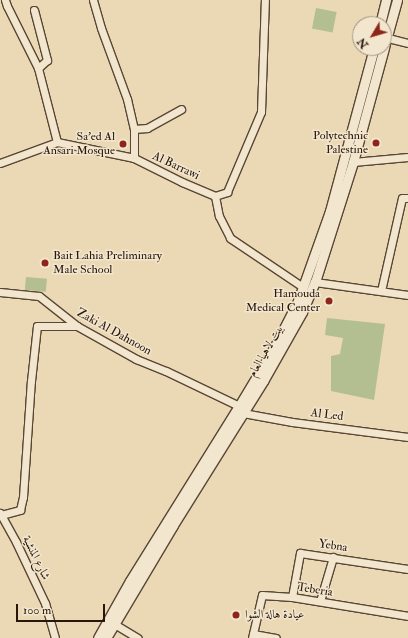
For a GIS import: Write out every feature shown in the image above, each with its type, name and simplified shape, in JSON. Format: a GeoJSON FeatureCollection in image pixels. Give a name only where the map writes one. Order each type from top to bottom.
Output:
{"type":"FeatureCollection","features":[{"type":"Feature","properties":{"kind":"main road"},"geometry":{"type":"LineString","coordinates":[[382,16],[386,0]]}},
{"type":"Feature","properties":{"kind":"main road","name":"بيت لاهيا العام"},"geometry":{"type":"LineString","coordinates":[[392,16],[397,0]]}},
{"type":"Feature","properties":{"kind":"main road","name":"بيت لاهيا العام"},"geometry":{"type":"LineString","coordinates":[[241,410],[287,323],[304,287],[330,211],[372,56]]}},
{"type":"Feature","properties":{"kind":"main road","name":"بيت لاهيا العام"},"geometry":{"type":"LineString","coordinates":[[106,638],[111,622],[130,581],[279,354],[302,312],[315,282],[353,162],[382,56]]}},
{"type":"Feature","properties":{"kind":"main road","name":"بيت لاهيا العام"},"geometry":{"type":"LineString","coordinates":[[98,638],[111,622]]}},
{"type":"Feature","properties":{"kind":"street"},"geometry":{"type":"LineString","coordinates":[[0,163],[57,142],[38,68],[5,0]]}},
{"type":"Feature","properties":{"kind":"street"},"geometry":{"type":"LineString","coordinates":[[93,0],[101,28],[127,99],[134,129],[134,158]]}},
{"type":"Feature","properties":{"kind":"street"},"geometry":{"type":"LineString","coordinates":[[265,0],[261,112],[227,192],[215,196],[220,216],[230,238],[304,287]]}},
{"type":"Feature","properties":{"kind":"street"},"geometry":{"type":"LineString","coordinates":[[34,10],[47,60],[38,68]]}},
{"type":"Feature","properties":{"kind":"street"},"geometry":{"type":"LineString","coordinates":[[392,39],[408,43]]}},
{"type":"Feature","properties":{"kind":"street"},"geometry":{"type":"LineString","coordinates":[[134,129],[146,128],[181,109]]}},
{"type":"Feature","properties":{"kind":"street","name":"Al Barrawi"},"geometry":{"type":"LineString","coordinates":[[57,142],[134,158],[182,182],[215,196]]}},
{"type":"Feature","properties":{"kind":"street"},"geometry":{"type":"LineString","coordinates":[[353,162],[408,157]]}},
{"type":"Feature","properties":{"kind":"street"},"geometry":{"type":"LineString","coordinates":[[381,291],[402,198],[408,198]]}},
{"type":"Feature","properties":{"kind":"street"},"geometry":{"type":"LineString","coordinates":[[315,282],[408,295]]}},
{"type":"Feature","properties":{"kind":"street","name":"Zaki Al Dahnoon"},"geometry":{"type":"LineString","coordinates":[[0,292],[39,296],[77,326],[136,359],[166,371],[241,410]]}},
{"type":"Feature","properties":{"kind":"street"},"geometry":{"type":"LineString","coordinates":[[1,514],[20,510],[23,497],[31,382],[37,326],[77,326]]}},
{"type":"Feature","properties":{"kind":"street","name":"Al Led"},"geometry":{"type":"LineString","coordinates":[[241,410],[292,422],[408,437]]}},
{"type":"Feature","properties":{"kind":"street","name":"شارع المنشية"},"geometry":{"type":"LineString","coordinates":[[1,514],[45,603],[55,638]]}},
{"type":"Feature","properties":{"kind":"street","name":"Yebna"},"geometry":{"type":"LineString","coordinates":[[292,597],[300,552],[408,569]]}},
{"type":"Feature","properties":{"kind":"street"},"geometry":{"type":"LineString","coordinates":[[320,602],[333,557]]}},
{"type":"Feature","properties":{"kind":"street","name":"Teberia"},"geometry":{"type":"LineString","coordinates":[[253,636],[262,594],[292,597],[408,616]]}},
{"type":"Feature","properties":{"kind":"street"},"geometry":{"type":"LineString","coordinates":[[111,622],[138,638]]}},
{"type":"Feature","properties":{"kind":"street"},"geometry":{"type":"LineString","coordinates":[[253,636],[276,638]]}},
{"type":"Feature","properties":{"kind":"green space"},"geometry":{"type":"Polygon","coordinates":[[[316,8],[337,12],[333,33],[312,29],[316,8]]]}},
{"type":"Feature","properties":{"kind":"green space"},"geometry":{"type":"Polygon","coordinates":[[[26,277],[47,279],[46,292],[25,290],[26,277]]]}},
{"type":"Feature","properties":{"kind":"green space"},"geometry":{"type":"Polygon","coordinates":[[[327,318],[385,324],[374,400],[331,391],[331,356],[340,354],[343,338],[325,335],[327,318]]]}},
{"type":"Feature","properties":{"kind":"place","name":"Polytechnic Palestine"},"geometry":{"type":"Point","coordinates":[376,143]}},
{"type":"Feature","properties":{"kind":"place","name":"Sa'ed Al Ansari Mosque"},"geometry":{"type":"Point","coordinates":[123,144]}},
{"type":"Feature","properties":{"kind":"place","name":"Bait Lahia Preliminary Male School"},"geometry":{"type":"Point","coordinates":[45,263]}},
{"type":"Feature","properties":{"kind":"place","name":"Hamouda Medical Center"},"geometry":{"type":"Point","coordinates":[329,301]}},
{"type":"Feature","properties":{"kind":"place","name":"عيادة هالة الشوا"},"geometry":{"type":"Point","coordinates":[236,615]}}]}
